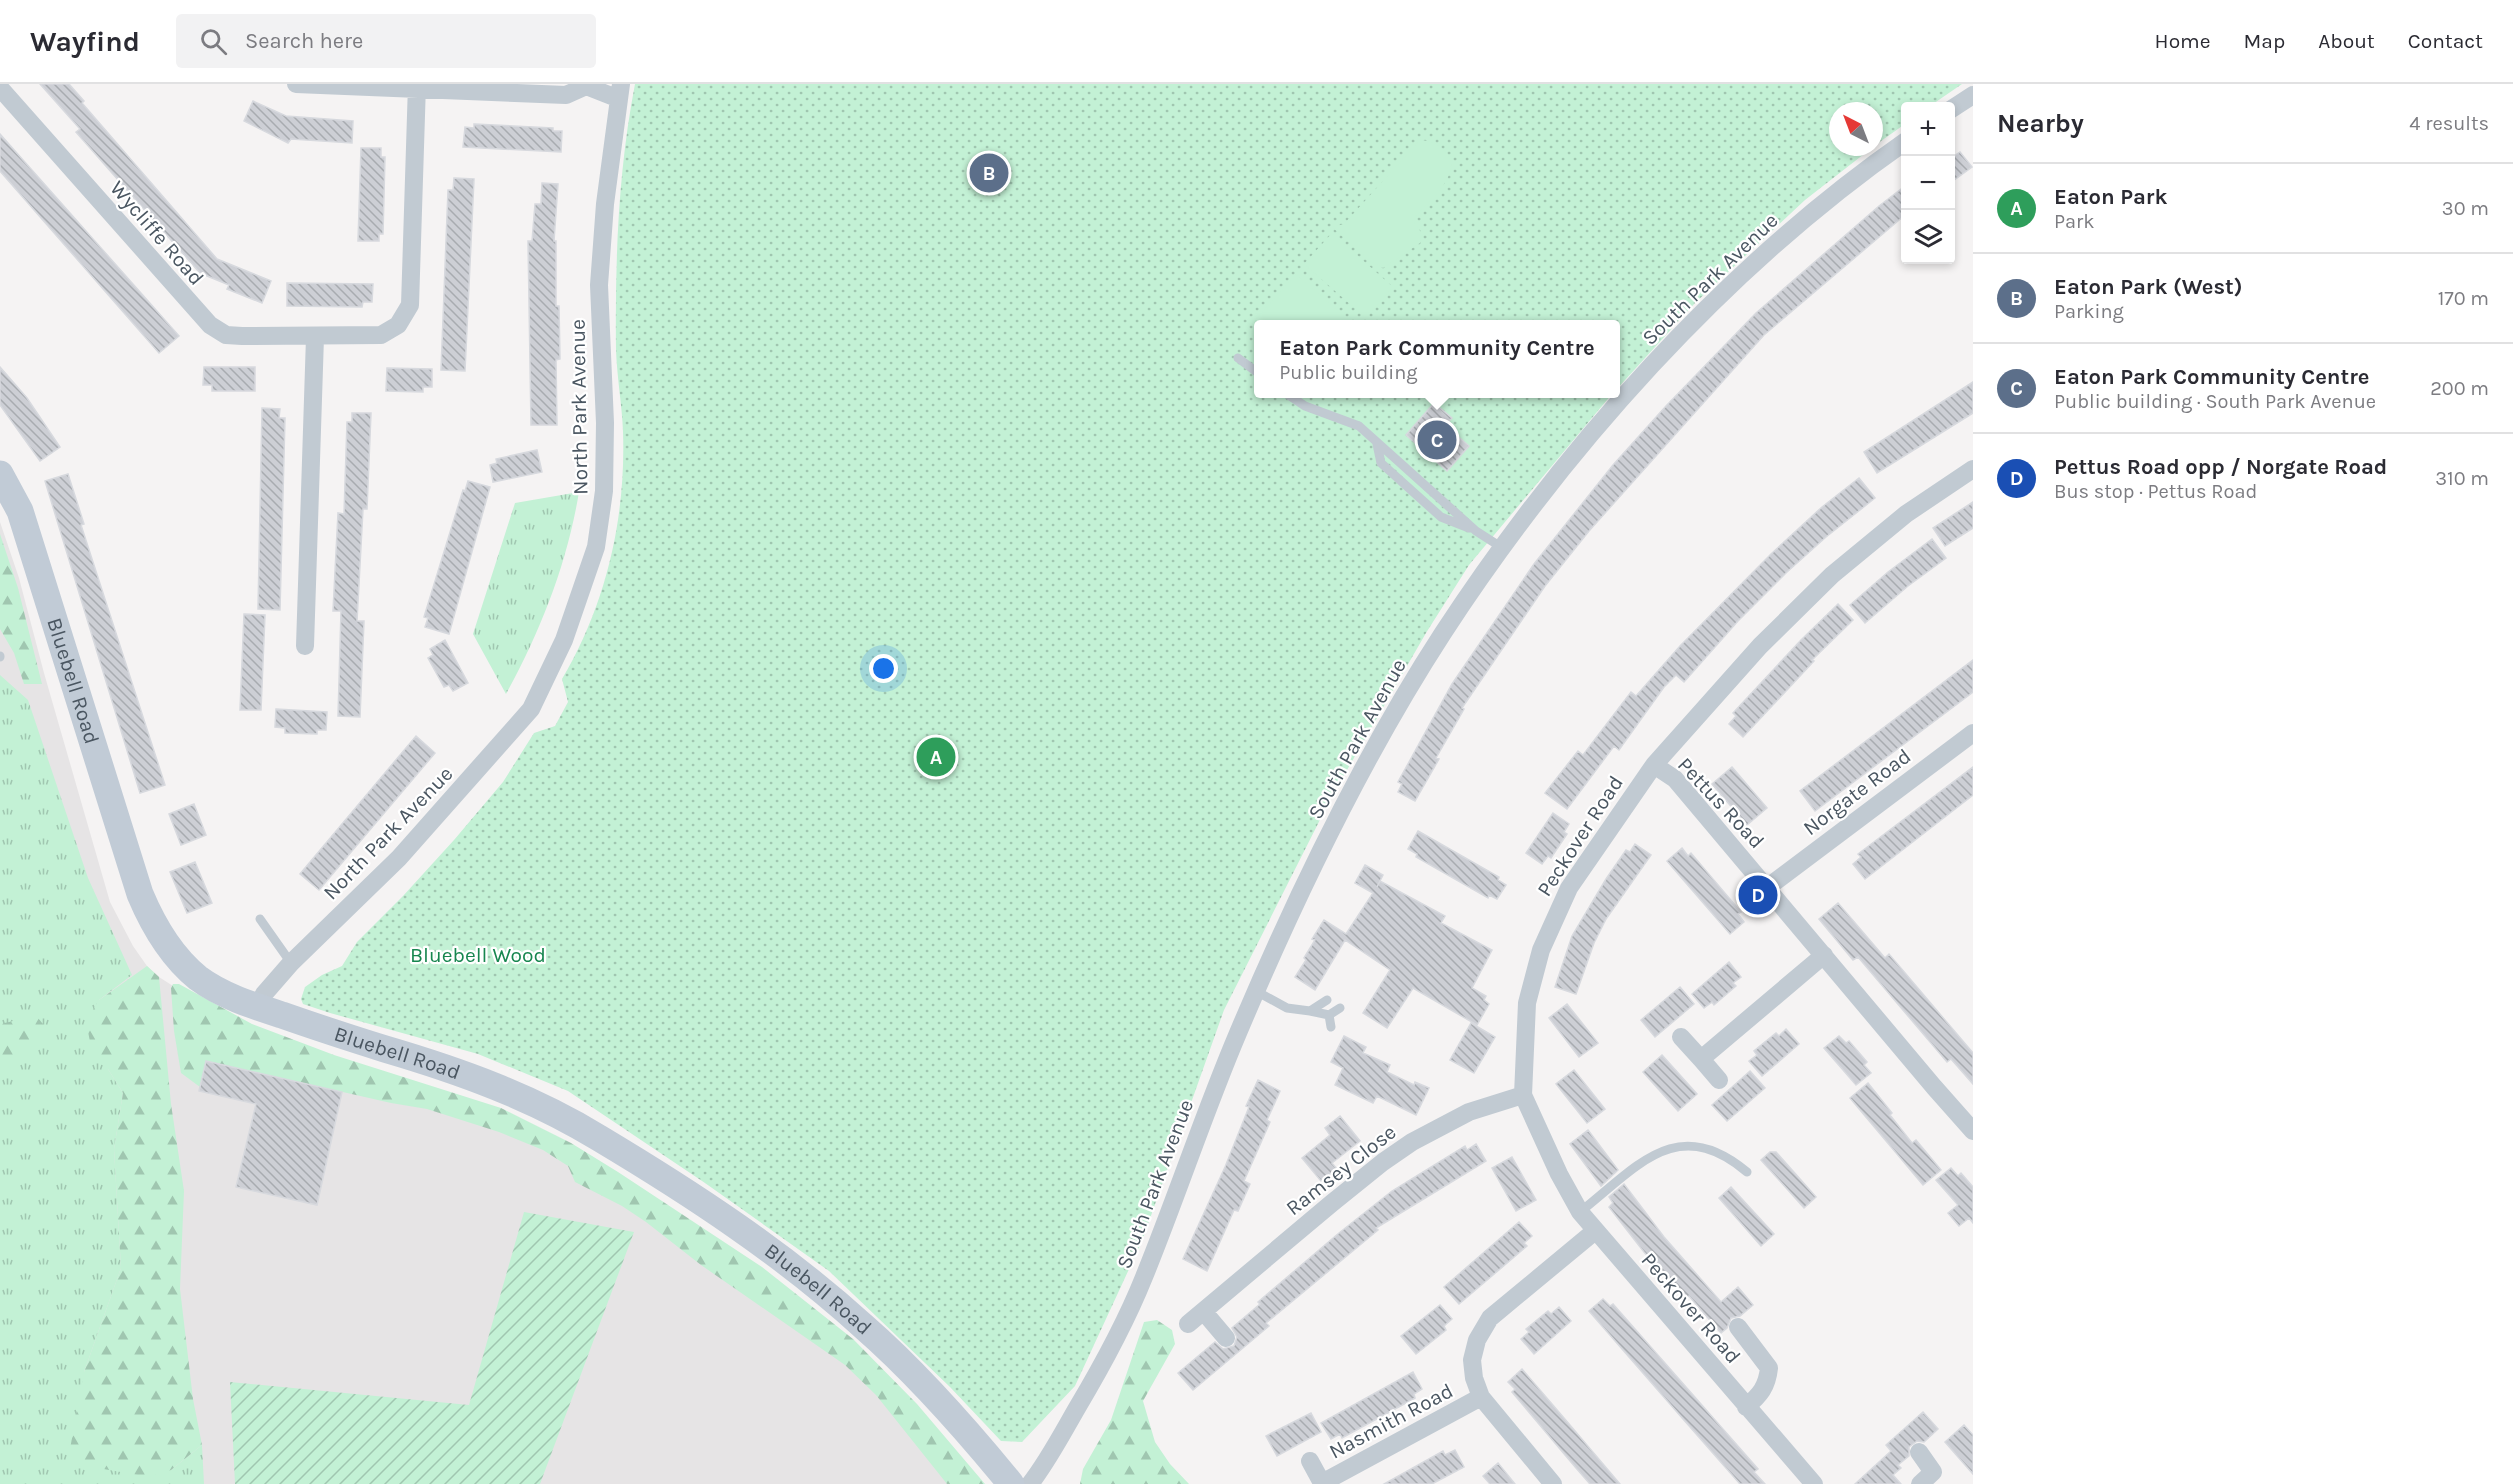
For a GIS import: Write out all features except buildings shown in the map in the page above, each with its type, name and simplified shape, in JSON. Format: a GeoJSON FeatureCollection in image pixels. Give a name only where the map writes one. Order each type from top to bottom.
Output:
{"type":"FeatureCollection","features":[{"type":"Feature","properties":{"kind":"street"},"geometry":{"type":"LineString","coordinates":[[296,84],[417,87],[566,95],[586,86],[620,92]]}},
{"type":"Feature","properties":{"kind":"street","name":"Wycliffe Road"},"geometry":{"type":"LineString","coordinates":[[0,88],[210,325],[226,335],[234,336],[315,337],[381,335],[398,325],[410,305],[417,87]]}},
{"type":"Feature","properties":{"kind":"street","name":"North Park Avenue"},"geometry":{"type":"LineString","coordinates":[[257,1007],[264,994],[291,963],[399,858],[531,709],[564,640],[596,547],[604,491],[605,423],[599,285],[605,204],[620,92]]}},
{"type":"Feature","properties":{"kind":"street"},"geometry":{"type":"LineString","coordinates":[[1955,107],[1973,95]]}},
{"type":"Feature","properties":{"kind":"street","name":"South Park Avenue"},"geometry":{"type":"LineString","coordinates":[[1030,1484],[1098,1373],[1143,1280],[1226,1060],[1332,830],[1390,721],[1441,636],[1501,547],[1582,445],[1673,344],[1719,297],[1786,235],[1901,144]]}},
{"type":"Feature","properties":{"kind":"street"},"geometry":{"type":"LineString","coordinates":[[305,646],[315,337]]}},
{"type":"Feature","properties":{"kind":"street","name":"Peckover Road"},"geometry":{"type":"LineString","coordinates":[[1814,1484],[1580,1212],[1559,1174],[1523,1095],[1527,1003],[1541,950],[1552,921],[1589,858],[1654,765],[1760,646],[1832,575],[1906,514],[1973,469]]}},
{"type":"Feature","properties":{"kind":"street","name":"Bluebell Road"},"geometry":{"type":"LineString","coordinates":[[0,474],[20,511],[114,817],[148,914],[174,955],[188,969],[219,991],[257,1007],[479,1080],[535,1102],[650,1169],[793,1269],[866,1327],[949,1414],[1011,1484]]}},
{"type":"Feature","properties":{"kind":"street","name":"Norgate Road"},"geometry":{"type":"LineString","coordinates":[[1768,887],[1973,733]]}},
{"type":"Feature","properties":{"kind":"street","name":"Pettus Road"},"geometry":{"type":"LineString","coordinates":[[1654,765],[1675,779],[1768,887],[1934,1088],[1973,1131]]}},
{"type":"Feature","properties":{"kind":"street"},"geometry":{"type":"LineString","coordinates":[[1701,1059],[1824,955]]}},
{"type":"Feature","properties":{"kind":"street"},"geometry":{"type":"LineString","coordinates":[[1681,1037],[1719,1080]]}},
{"type":"Feature","properties":{"kind":"street","name":"Ramsey Close"},"geometry":{"type":"LineString","coordinates":[[1188,1324],[1332,1203],[1405,1147],[1440,1125],[1469,1112],[1523,1095]]}},
{"type":"Feature","properties":{"kind":"street","name":"Nasmith Road"},"geometry":{"type":"LineString","coordinates":[[1554,1484],[1481,1397],[1474,1378],[1472,1360],[1477,1340],[1490,1318],[1594,1231]]}},
{"type":"Feature","properties":{"kind":"street"},"geometry":{"type":"LineString","coordinates":[[1204,1312],[1226,1338]]}},
{"type":"Feature","properties":{"kind":"street"},"geometry":{"type":"LineString","coordinates":[[1738,1328],[1769,1368],[1767,1382],[1760,1395],[1746,1407]]}},
{"type":"Feature","properties":{"kind":"street","name":"Nasmith Road"},"geometry":{"type":"LineString","coordinates":[[1310,1461],[1323,1484],[1481,1397]]}},
{"type":"Feature","properties":{"kind":"street"},"geometry":{"type":"LineString","coordinates":[[1919,1452],[1933,1480]]}},
{"type":"Feature","properties":{"kind":"lane"},"geometry":{"type":"LineString","coordinates":[[1238,358],[1254,370]]}},
{"type":"Feature","properties":{"kind":"lane"},"geometry":{"type":"LineString","coordinates":[[1294,398],[1305,406],[1359,426],[1377,443],[1381,463],[1441,517],[1476,531],[1501,547]]}},
{"type":"Feature","properties":{"kind":"lane"},"geometry":{"type":"LineString","coordinates":[[260,919],[291,963]]}},
{"type":"Feature","properties":{"kind":"lane"},"geometry":{"type":"LineString","coordinates":[[1256,991],[1287,1008],[1329,1015],[1340,1008]]}},
{"type":"Feature","properties":{"kind":"lane"},"geometry":{"type":"LineString","coordinates":[[1310,1011],[1327,1000]]}},
{"type":"Feature","properties":{"kind":"lane"},"geometry":{"type":"LineString","coordinates":[[1329,1015],[1331,1027]]}},
{"type":"Feature","properties":{"kind":"lane"},"geometry":{"type":"LineString","coordinates":[[1580,1212],[1664,1149],[1688,1145],[1712,1150],[1733,1161],[1747,1173]]}},
{"type":"Feature","properties":{"kind":"shaded area"},"geometry":{"type":"Polygon","coordinates":[[[0,522],[19,578],[110,902],[133,946],[147,966],[159,977],[184,993],[246,1028],[453,1096],[757,1273],[978,1484],[0,1484],[0,522]]]}},
{"type":"Feature","properties":{"kind":"green space","name":"Bluebell Wood"},"geometry":{"type":"Polygon","coordinates":[[[635,84],[1962,84],[1936,102],[1901,102],[1901,127],[1883,140],[1883,102],[1829,102],[1829,156],[1861,156],[1805,200],[1695,303],[1620,386],[1620,320],[1254,320],[1254,398],[1609,398],[1469,565],[1426,633],[1332,796],[1224,1010],[1142,1241],[1075,1386],[1022,1442],[1001,1441],[950,1387],[829,1271],[705,1183],[568,1091],[478,1054],[330,1013],[303,1004],[301,999],[305,987],[322,975],[342,966],[357,942],[403,896],[503,782],[534,733],[555,726],[568,702],[562,679],[591,621],[601,591],[617,528],[621,496],[623,432],[616,350],[616,283],[625,150],[635,84]]]}},
{"type":"Feature","properties":{"kind":"green space"},"geometry":{"type":"Polygon","coordinates":[[[1420,140],[1435,144],[1445,151],[1451,163],[1450,171],[1440,189],[1412,220],[1421,232],[1420,243],[1383,268],[1370,261],[1332,227],[1344,224],[1420,140]]]}},
{"type":"Feature","properties":{"kind":"green space"},"geometry":{"type":"Polygon","coordinates":[[[1332,233],[1393,287],[1366,318],[1304,264],[1332,233]]]}},
{"type":"Feature","properties":{"kind":"green space"},"geometry":{"type":"Polygon","coordinates":[[[1296,274],[1348,320],[1255,320],[1296,274]]]}},
{"type":"Feature","properties":{"kind":"green space"},"geometry":{"type":"Polygon","coordinates":[[[579,492],[560,571],[551,596],[506,694],[473,634],[515,503],[579,492]]]}},
{"type":"Feature","properties":{"kind":"green space"},"geometry":{"type":"Polygon","coordinates":[[[0,534],[18,588],[42,684],[24,684],[14,653],[0,629],[0,534]]]}},
{"type":"Feature","properties":{"kind":"green space"},"geometry":{"type":"Polygon","coordinates":[[[0,675],[28,700],[88,878],[132,975],[99,1000],[108,1069],[123,1093],[114,1149],[121,1268],[84,1372],[171,1470],[202,1445],[204,1484],[0,1484],[0,675]]]}},
{"type":"Feature","properties":{"kind":"green space"},"geometry":{"type":"Polygon","coordinates":[[[147,966],[159,977],[171,1104],[184,1191],[180,1289],[193,1399],[202,1445],[171,1470],[149,1477],[98,1468],[76,1458],[70,1449],[84,1372],[121,1268],[114,1149],[123,1093],[91,1047],[86,1021],[99,1000],[147,966]]]}},
{"type":"Feature","properties":{"kind":"green space"},"geometry":{"type":"Polygon","coordinates":[[[173,984],[179,984],[252,1024],[334,1055],[501,1108],[571,1143],[762,1267],[853,1339],[917,1404],[985,1484],[947,1484],[876,1395],[845,1365],[701,1265],[646,1222],[622,1206],[575,1182],[568,1166],[543,1150],[499,1132],[427,1109],[391,1103],[207,1061],[200,1087],[181,1073],[174,1031],[171,988],[173,984]]]}},
{"type":"Feature","properties":{"kind":"green space"},"geometry":{"type":"Polygon","coordinates":[[[36,1016],[50,1032],[34,1051],[0,1058],[0,1024],[36,1016]]]}},
{"type":"Feature","properties":{"kind":"green space"},"geometry":{"type":"Polygon","coordinates":[[[524,1212],[634,1232],[540,1484],[235,1484],[230,1382],[469,1405],[524,1212]]]}},
{"type":"Feature","properties":{"kind":"green space"},"geometry":{"type":"Polygon","coordinates":[[[1157,1320],[1172,1330],[1175,1344],[1143,1401],[1155,1442],[1170,1464],[1189,1484],[1080,1484],[1083,1469],[1111,1420],[1144,1322],[1157,1320]]]}},
{"type":"Feature","properties":{"kind":"place","name":"Eaton Park (West)"},"geometry":{"type":"Point","coordinates":[989,173]}},
{"type":"Feature","properties":{"kind":"place","name":"Eaton Park Community Centre"},"geometry":{"type":"Point","coordinates":[1437,440]}},
{"type":"Feature","properties":{"kind":"place","name":"Eaton Park"},"geometry":{"type":"Point","coordinates":[936,757]}},
{"type":"Feature","properties":{"kind":"place","name":"Pettus Road opp / Norgate Road"},"geometry":{"type":"Point","coordinates":[1758,895]}}]}
